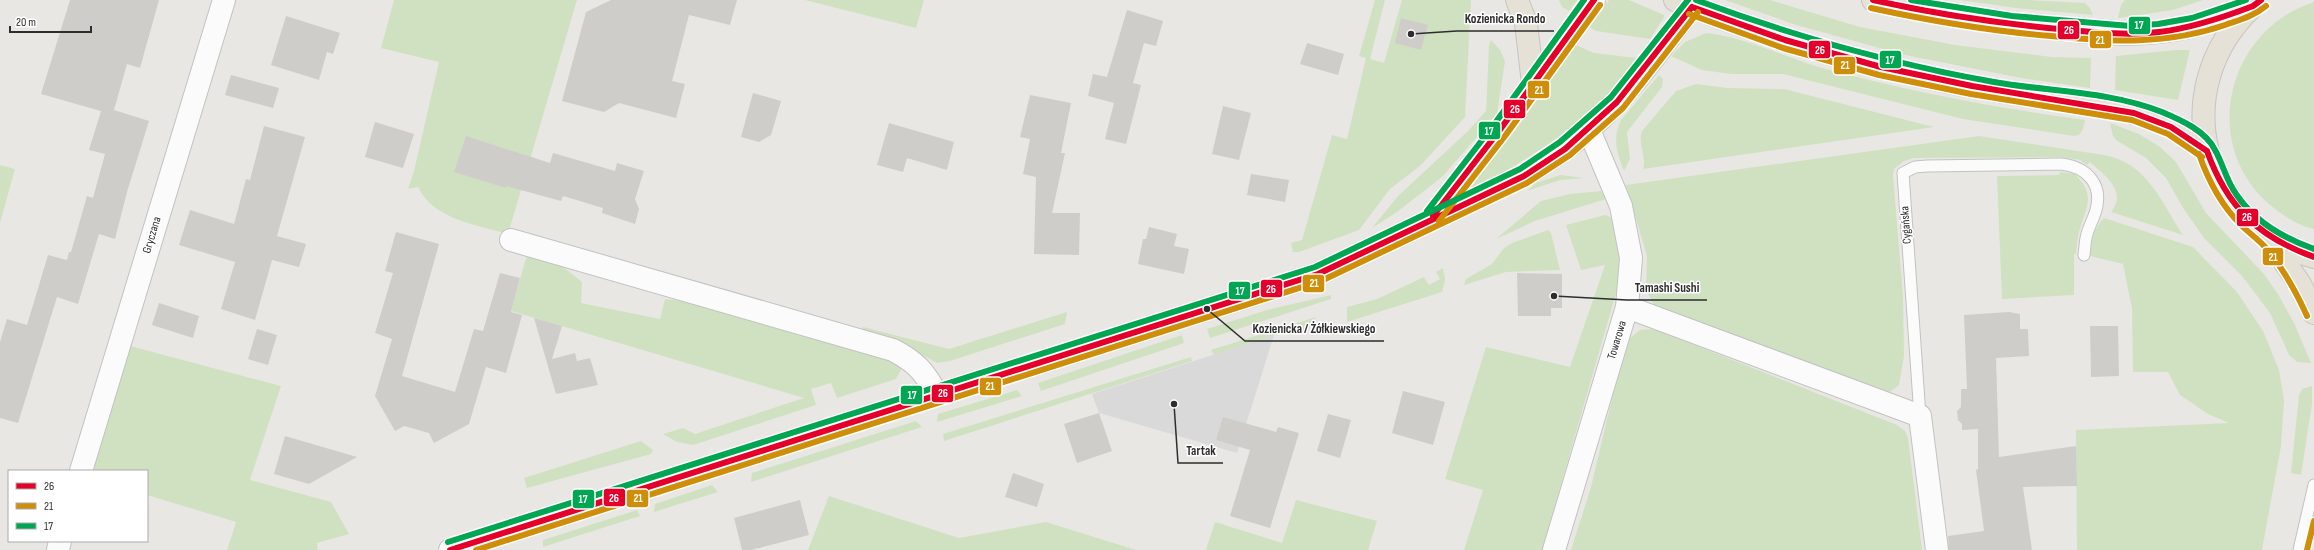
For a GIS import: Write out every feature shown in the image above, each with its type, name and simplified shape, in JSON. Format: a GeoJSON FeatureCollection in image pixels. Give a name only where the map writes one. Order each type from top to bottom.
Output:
{"type":"FeatureCollection","features":[{"type":"Feature","properties":{"kind":"main road"},"geometry":{"type":"LineString","coordinates":[[1518,0],[1526,23],[1533,84]]}},
{"type":"Feature","properties":{"kind":"main road"},"geometry":{"type":"LineString","coordinates":[[1873,0],[1931,13],[2015,25],[2106,33],[2171,31],[2213,21],[2257,3]]}},
{"type":"Feature","properties":{"kind":"main road"},"geometry":{"type":"LineString","coordinates":[[2257,3],[2229,33],[2217,54],[2208,78],[2203,114],[2207,151],[2216,175],[2229,198],[2246,218],[2266,235],[2288,248],[2314,257]]}},
{"type":"Feature","properties":{"kind":"main road"},"geometry":{"type":"LineString","coordinates":[[1684,4],[1799,45],[1924,76],[2002,92],[2132,111],[2168,123],[2184,132],[2207,151]]}},
{"type":"Feature","properties":{"kind":"main road"},"geometry":{"type":"LineString","coordinates":[[2266,235],[2300,284],[2314,313]]}},
{"type":"Feature","properties":{"kind":"street","name":"Gryczana"},"geometry":{"type":"LineString","coordinates":[[81,470],[224,0]]}},
{"type":"Feature","properties":{"kind":"street"},"geometry":{"type":"LineString","coordinates":[[1431,220],[1594,0]]}},
{"type":"Feature","properties":{"kind":"street"},"geometry":{"type":"LineString","coordinates":[[450,550],[1318,274],[1524,176],[1554,157],[1589,130],[1618,100],[1684,4]]}},
{"type":"Feature","properties":{"kind":"street","name":"Towarowa"},"geometry":{"type":"LineString","coordinates":[[1554,550],[1627,307],[1631,258],[1621,206],[1589,130]]}},
{"type":"Feature","properties":{"kind":"street"},"geometry":{"type":"LineString","coordinates":[[511,240],[893,350],[910,359],[921,369],[937,395]]}},
{"type":"Feature","properties":{"kind":"street"},"geometry":{"type":"LineString","coordinates":[[1627,307],[1920,416]]}},
{"type":"Feature","properties":{"kind":"street","name":"Cygańska"},"geometry":{"type":"LineString","coordinates":[[1920,416],[1937,550]]}},
{"type":"Feature","properties":{"kind":"lane","name":"Cygańska"},"geometry":{"type":"LineString","coordinates":[[1920,416],[1903,173],[1908,169],[1927,166],[2061,164],[2082,169],[2089,174],[2095,182],[2098,200],[2096,211],[2086,235],[2084,255]]}},
{"type":"Feature","properties":{"kind":"lane"},"geometry":{"type":"LineString","coordinates":[[2298,550],[2314,485]]}},
{"type":"Feature","properties":{"kind":"shaded area"},"geometry":{"type":"Polygon","coordinates":[[[1274,335],[1237,453],[1099,413],[1092,394],[1274,335]]]}},
{"type":"Feature","properties":{"kind":"green space"},"geometry":{"type":"Polygon","coordinates":[[[394,0],[577,0],[508,234],[469,224],[445,214],[434,207],[425,198],[418,187],[408,189],[414,171],[439,62],[381,48],[394,0]]]}},
{"type":"Feature","properties":{"kind":"green space"},"geometry":{"type":"Polygon","coordinates":[[[805,0],[924,0],[916,28],[805,0]]]}},
{"type":"Feature","properties":{"kind":"green space"},"geometry":{"type":"Polygon","coordinates":[[[1375,0],[1385,0],[1370,59],[1384,63],[1402,0],[1471,0],[1465,117],[1420,166],[1390,189],[1359,230],[1299,252],[1293,252],[1291,243],[1302,240],[1332,135],[1347,139],[1366,58],[1359,56],[1375,0]]]}},
{"type":"Feature","properties":{"kind":"green space"},"geometry":{"type":"Polygon","coordinates":[[[1559,0],[1577,0],[1569,11],[1562,7],[1559,0]]]}},
{"type":"Feature","properties":{"kind":"green space"},"geometry":{"type":"Polygon","coordinates":[[[1609,0],[1629,0],[1664,15],[1664,17],[1650,39],[1596,31],[1589,27],[1609,0]]]}},
{"type":"Feature","properties":{"kind":"green space"},"geometry":{"type":"Polygon","coordinates":[[[1725,0],[1770,0],[1860,27],[1955,45],[2052,57],[2091,58],[2090,88],[2021,78],[1905,55],[1796,25],[1725,0]]]}},
{"type":"Feature","properties":{"kind":"green space"},"geometry":{"type":"Polygon","coordinates":[[[1960,0],[2028,0],[2085,3],[2090,8],[2093,15],[2016,8],[1960,0]]]}},
{"type":"Feature","properties":{"kind":"green space"},"geometry":{"type":"Polygon","coordinates":[[[2125,0],[2203,0],[2173,10],[2118,18],[2121,5],[2125,0]]]}},
{"type":"Feature","properties":{"kind":"green space"},"geometry":{"type":"Polygon","coordinates":[[[2314,2],[2314,229],[2296,223],[2279,212],[2269,204],[2247,179],[2234,151],[2230,121],[2233,91],[2243,62],[2260,37],[2284,16],[2314,2]]]}},
{"type":"Feature","properties":{"kind":"green space"},"geometry":{"type":"Polygon","coordinates":[[[1706,33],[1735,38],[1812,65],[1890,85],[1987,105],[2085,120],[2083,129],[2079,135],[2074,136],[1963,119],[1783,74],[1731,74],[1702,70],[1671,56],[1685,42],[1706,33]]]}},
{"type":"Feature","properties":{"kind":"green space"},"geometry":{"type":"Polygon","coordinates":[[[1491,40],[1500,50],[1505,61],[1497,114],[1442,177],[1397,212],[1372,228],[1398,196],[1468,131],[1486,111],[1489,45],[1491,40]]]}},
{"type":"Feature","properties":{"kind":"green space"},"geometry":{"type":"Polygon","coordinates":[[[1576,45],[1594,53],[1637,58],[1601,101],[1553,141],[1516,165],[1439,209],[1483,167],[1514,132],[1576,45]]]}},
{"type":"Feature","properties":{"kind":"green space"},"geometry":{"type":"Polygon","coordinates":[[[2190,50],[2178,100],[2115,90],[2116,56],[2190,50]]]}},
{"type":"Feature","properties":{"kind":"green space"},"geometry":{"type":"Polygon","coordinates":[[[1659,75],[1663,79],[1662,87],[1627,132],[1630,159],[1624,171],[1616,146],[1618,127],[1621,120],[1659,75]]]}},
{"type":"Feature","properties":{"kind":"green space"},"geometry":{"type":"Polygon","coordinates":[[[1696,84],[1727,88],[1784,89],[1934,127],[1643,169],[1644,159],[1641,141],[1642,131],[1676,91],[1696,84]]]}},
{"type":"Feature","properties":{"kind":"green space"},"geometry":{"type":"Polygon","coordinates":[[[2110,123],[2139,134],[2160,147],[2176,162],[2206,213],[2264,274],[2278,294],[2295,325],[2311,363],[2297,362],[2289,355],[2270,313],[2242,276],[2204,238],[2183,208],[2166,178],[2146,158],[2116,140],[2113,136],[2110,123]]]}},
{"type":"Feature","properties":{"kind":"green space"},"geometry":{"type":"Polygon","coordinates":[[[1979,136],[2104,155],[2119,159],[2132,166],[2143,175],[2160,197],[2183,235],[2111,212],[2116,204],[2116,190],[2107,178],[2090,162],[2087,165],[2080,160],[2061,157],[1914,158],[1904,161],[1894,169],[1893,175],[1903,296],[1904,356],[1899,385],[1890,392],[1663,312],[1654,305],[1646,290],[1647,256],[1626,185],[1979,136]]]}},
{"type":"Feature","properties":{"kind":"green space"},"geometry":{"type":"Polygon","coordinates":[[[0,165],[15,169],[0,223],[0,165]]]}},
{"type":"Feature","properties":{"kind":"green space"},"geometry":{"type":"Polygon","coordinates":[[[2060,172],[2075,174],[2082,182],[2088,196],[2087,208],[2078,235],[2076,254],[2074,254],[2074,295],[2002,299],[1997,176],[2059,175],[2060,172]]]}},
{"type":"Feature","properties":{"kind":"green space"},"geometry":{"type":"Polygon","coordinates":[[[1560,175],[1584,178],[1560,180],[1527,191],[1536,183],[1560,175]]]}},
{"type":"Feature","properties":{"kind":"green space"},"geometry":{"type":"Polygon","coordinates":[[[1601,191],[1606,199],[1535,221],[1496,239],[1541,201],[1570,194],[1601,191]]]}},
{"type":"Feature","properties":{"kind":"green space"},"geometry":{"type":"Polygon","coordinates":[[[1605,215],[1612,219],[1617,225],[1620,234],[1621,255],[1619,283],[1542,550],[1464,550],[1483,490],[1445,479],[1486,347],[1570,367],[1605,265],[1581,270],[1566,225],[1605,215]]]}},
{"type":"Feature","properties":{"kind":"green space"},"geometry":{"type":"Polygon","coordinates":[[[2104,218],[2193,247],[2237,292],[2263,331],[2279,370],[2284,400],[2281,446],[2262,550],[2077,550],[2076,430],[2229,423],[2208,414],[2180,395],[2168,372],[2133,372],[2132,309],[2123,264],[2090,256],[2093,236],[2100,222],[2104,218]]]}},
{"type":"Feature","properties":{"kind":"green space"},"geometry":{"type":"Polygon","coordinates":[[[1548,230],[1551,233],[1560,270],[1506,272],[1464,285],[1466,279],[1492,264],[1504,248],[1512,243],[1548,230]]]}},
{"type":"Feature","properties":{"kind":"green space"},"geometry":{"type":"Polygon","coordinates":[[[527,255],[562,266],[582,282],[581,303],[660,319],[665,299],[691,302],[900,360],[902,368],[896,379],[837,398],[831,383],[811,389],[816,405],[693,445],[677,442],[663,434],[683,428],[695,434],[804,398],[511,311],[527,255]]]}},
{"type":"Feature","properties":{"kind":"green space"},"geometry":{"type":"Polygon","coordinates":[[[1443,268],[1445,280],[1442,292],[1347,322],[1347,307],[1377,299],[1424,277],[1429,285],[1440,279],[1436,272],[1443,268]]]}},
{"type":"Feature","properties":{"kind":"green space"},"geometry":{"type":"Polygon","coordinates":[[[1331,295],[1331,299],[1210,338],[1207,329],[1267,310],[1331,295]]]}},
{"type":"Feature","properties":{"kind":"green space"},"geometry":{"type":"Polygon","coordinates":[[[1067,312],[1065,324],[950,361],[937,363],[910,348],[862,330],[863,327],[949,349],[1067,312]]]}},
{"type":"Feature","properties":{"kind":"green space"},"geometry":{"type":"Polygon","coordinates":[[[1316,317],[1309,329],[1274,335],[1214,355],[1211,350],[1316,317]]]}},
{"type":"Feature","properties":{"kind":"green space"},"geometry":{"type":"Polygon","coordinates":[[[1650,329],[1659,331],[1897,425],[1905,431],[1908,438],[1922,550],[1571,550],[1591,487],[1615,386],[1630,338],[1640,330],[1650,329]]]}},
{"type":"Feature","properties":{"kind":"green space"},"geometry":{"type":"Polygon","coordinates":[[[1182,335],[1184,343],[1041,391],[1038,383],[1182,335]]]}},
{"type":"Feature","properties":{"kind":"green space"},"geometry":{"type":"Polygon","coordinates":[[[130,346],[281,386],[250,480],[331,502],[349,534],[317,543],[318,550],[227,550],[236,522],[148,495],[148,470],[90,470],[130,346]]]}},
{"type":"Feature","properties":{"kind":"green space"},"geometry":{"type":"Polygon","coordinates":[[[1191,357],[1192,361],[944,441],[943,434],[1191,357]]]}},
{"type":"Feature","properties":{"kind":"green space"},"geometry":{"type":"Polygon","coordinates":[[[2312,386],[2312,404],[2301,475],[2291,473],[2299,395],[2302,389],[2312,386]]]}},
{"type":"Feature","properties":{"kind":"green space"},"geometry":{"type":"Polygon","coordinates":[[[1017,390],[1022,396],[937,422],[938,414],[1017,390]]]}},
{"type":"Feature","properties":{"kind":"green space"},"geometry":{"type":"Polygon","coordinates":[[[916,421],[922,427],[751,482],[752,473],[916,421]]]}},
{"type":"Feature","properties":{"kind":"green space"},"geometry":{"type":"Polygon","coordinates":[[[641,441],[653,450],[651,454],[527,488],[524,478],[641,441]]]}},
{"type":"Feature","properties":{"kind":"green space"},"geometry":{"type":"Polygon","coordinates":[[[712,485],[718,492],[654,512],[655,504],[712,485]]]}},
{"type":"Feature","properties":{"kind":"green space"},"geometry":{"type":"Polygon","coordinates":[[[829,496],[959,538],[1046,522],[1136,550],[808,550],[829,496]]]}},
{"type":"Feature","properties":{"kind":"green space"},"geometry":{"type":"Polygon","coordinates":[[[1296,500],[1377,521],[1368,550],[1206,550],[1215,522],[1282,543],[1296,500]]]}},
{"type":"Feature","properties":{"kind":"green space"},"geometry":{"type":"Polygon","coordinates":[[[637,510],[640,516],[543,547],[543,540],[637,510]]]}},
{"type":"Feature","properties":{"kind":"building"},"geometry":{"type":"Polygon","coordinates":[[[70,0],[159,0],[140,68],[127,64],[114,110],[149,121],[127,192],[115,239],[99,234],[78,304],[57,297],[18,423],[0,418],[0,342],[7,319],[27,325],[48,255],[67,260],[69,252],[71,252],[87,196],[93,198],[105,154],[89,150],[101,111],[41,94],[70,0]]]}},
{"type":"Feature","properties":{"kind":"building"},"geometry":{"type":"Polygon","coordinates":[[[611,0],[737,0],[730,25],[689,15],[672,81],[685,84],[676,118],[619,103],[604,112],[562,101],[586,12],[611,0]]]}},
{"type":"Feature","properties":{"kind":"building"},"geometry":{"type":"Polygon","coordinates":[[[1127,10],[1163,21],[1156,46],[1144,43],[1133,83],[1141,85],[1126,144],[1105,139],[1114,103],[1088,96],[1093,74],[1107,77],[1127,10]]]}},
{"type":"Feature","properties":{"kind":"building"},"geometry":{"type":"Polygon","coordinates":[[[286,16],[340,33],[333,54],[327,52],[319,80],[271,65],[286,16]]]}},
{"type":"Feature","properties":{"kind":"building"},"geometry":{"type":"Polygon","coordinates":[[[1401,18],[1428,25],[1421,50],[1395,43],[1401,18]]]}},
{"type":"Feature","properties":{"kind":"building"},"geometry":{"type":"Polygon","coordinates":[[[1307,43],[1344,54],[1338,75],[1300,64],[1307,43]]]}},
{"type":"Feature","properties":{"kind":"building"},"geometry":{"type":"Polygon","coordinates":[[[231,75],[279,88],[273,108],[225,95],[231,75]]]}},
{"type":"Feature","properties":{"kind":"building"},"geometry":{"type":"Polygon","coordinates":[[[753,93],[781,101],[771,135],[759,142],[741,137],[753,93]]]}},
{"type":"Feature","properties":{"kind":"building"},"geometry":{"type":"Polygon","coordinates":[[[1030,95],[1071,103],[1061,153],[1065,153],[1052,213],[1080,213],[1079,255],[1034,254],[1036,177],[1023,174],[1030,139],[1020,137],[1030,95]]]}},
{"type":"Feature","properties":{"kind":"building"},"geometry":{"type":"Polygon","coordinates":[[[1223,106],[1251,113],[1239,160],[1212,154],[1223,106]]]}},
{"type":"Feature","properties":{"kind":"building"},"geometry":{"type":"Polygon","coordinates":[[[375,122],[414,134],[403,168],[365,157],[375,122]]]}},
{"type":"Feature","properties":{"kind":"building"},"geometry":{"type":"Polygon","coordinates":[[[889,123],[954,142],[947,170],[907,158],[903,172],[877,165],[889,123]]]}},
{"type":"Feature","properties":{"kind":"building"},"geometry":{"type":"Polygon","coordinates":[[[264,126],[305,137],[277,236],[306,244],[299,267],[272,260],[255,320],[221,309],[235,262],[179,245],[190,210],[234,224],[246,179],[250,180],[264,126]]]}},
{"type":"Feature","properties":{"kind":"building"},"geometry":{"type":"Polygon","coordinates":[[[466,136],[550,163],[553,153],[615,171],[617,163],[644,171],[635,199],[639,209],[635,224],[602,213],[603,208],[563,196],[561,201],[506,186],[506,188],[454,172],[466,136]]]}},
{"type":"Feature","properties":{"kind":"building"},"geometry":{"type":"Polygon","coordinates":[[[1251,174],[1289,180],[1285,202],[1247,195],[1251,174]]]}},
{"type":"Feature","properties":{"kind":"building"},"geometry":{"type":"Polygon","coordinates":[[[1149,227],[1177,234],[1174,246],[1189,249],[1184,274],[1138,264],[1143,239],[1146,239],[1149,227]]]}},
{"type":"Feature","properties":{"kind":"building"},"geometry":{"type":"Polygon","coordinates":[[[396,232],[439,244],[402,376],[455,392],[474,329],[483,331],[500,273],[520,278],[511,312],[522,315],[506,373],[486,367],[469,424],[434,443],[429,433],[404,426],[395,431],[375,396],[392,339],[375,333],[393,273],[385,271],[396,232]]]}},
{"type":"Feature","properties":{"kind":"building"},"geometry":{"type":"Polygon","coordinates":[[[1517,273],[1562,274],[1562,308],[1551,308],[1551,316],[1518,316],[1517,273]]]}},
{"type":"Feature","properties":{"kind":"building"},"geometry":{"type":"Polygon","coordinates":[[[159,303],[199,316],[193,338],[152,325],[159,303]]]}},
{"type":"Feature","properties":{"kind":"building"},"geometry":{"type":"Polygon","coordinates":[[[2009,312],[2020,314],[2020,329],[2028,329],[2029,356],[1996,358],[1999,457],[2076,446],[2077,486],[2023,487],[2032,550],[1949,550],[1948,536],[1984,531],[1976,470],[1978,469],[1978,429],[1962,430],[1962,424],[1958,420],[1957,411],[1961,407],[1961,389],[1967,389],[1964,315],[2009,312]]]}},
{"type":"Feature","properties":{"kind":"building"},"geometry":{"type":"Polygon","coordinates":[[[534,318],[562,326],[552,359],[575,353],[577,361],[590,358],[598,385],[556,394],[534,318]]]}},
{"type":"Feature","properties":{"kind":"building"},"geometry":{"type":"Polygon","coordinates":[[[2090,326],[2118,326],[2119,376],[2091,377],[2090,326]]]}},
{"type":"Feature","properties":{"kind":"building"},"geometry":{"type":"Polygon","coordinates":[[[257,329],[277,335],[268,365],[248,359],[257,329]]]}},
{"type":"Feature","properties":{"kind":"building"},"geometry":{"type":"Polygon","coordinates":[[[1403,391],[1445,402],[1433,445],[1392,433],[1403,391]]]}},
{"type":"Feature","properties":{"kind":"building"},"geometry":{"type":"Polygon","coordinates":[[[1099,413],[1112,451],[1077,463],[1064,424],[1099,413]]]}},
{"type":"Feature","properties":{"kind":"building"},"geometry":{"type":"Polygon","coordinates":[[[1328,414],[1351,420],[1340,458],[1317,451],[1328,414]]]}},
{"type":"Feature","properties":{"kind":"building"},"geometry":{"type":"Polygon","coordinates":[[[1223,417],[1276,432],[1278,427],[1299,433],[1270,528],[1230,516],[1250,450],[1216,440],[1223,417]]]}},
{"type":"Feature","properties":{"kind":"building"},"geometry":{"type":"Polygon","coordinates":[[[285,436],[357,457],[309,484],[274,474],[285,436]]]}},
{"type":"Feature","properties":{"kind":"building"},"geometry":{"type":"Polygon","coordinates":[[[1013,473],[1044,484],[1037,507],[1005,497],[1013,473]]]}},
{"type":"Feature","properties":{"kind":"building"},"geometry":{"type":"Polygon","coordinates":[[[800,500],[809,535],[751,550],[742,550],[734,518],[800,500]]]}},
{"type":"Feature","properties":{"kind":"transit line","name":"17"},"geometry":{"type":"LineString","coordinates":[[1427,211],[1493,126],[1584,0]]}},
{"type":"Feature","properties":{"kind":"transit line","name":"26"},"geometry":{"type":"LineString","coordinates":[[1433,216],[1499,131],[1594,0]]}},
{"type":"Feature","properties":{"kind":"transit line","name":"17"},"geometry":{"type":"LineString","coordinates":[[448,542],[1315,267],[1520,169],[1560,142],[1611,97],[1688,0]]}},
{"type":"Feature","properties":{"kind":"transit line","name":"17"},"geometry":{"type":"LineString","coordinates":[[1696,0],[1806,37],[1918,67],[1994,82],[2100,96],[2142,105],[2162,112],[2185,123],[2206,137],[2215,150],[2233,189],[2243,204],[2251,212],[2270,228],[2280,234],[2314,249]]}},
{"type":"Feature","properties":{"kind":"transit line","name":"26"},"geometry":{"type":"LineString","coordinates":[[1873,0],[1966,18],[2059,29],[2122,34],[2159,32],[2195,25],[2253,6],[2261,0]]}},
{"type":"Feature","properties":{"kind":"transit line","name":"17"},"geometry":{"type":"LineString","coordinates":[[1911,0],[2012,16],[2130,26],[2158,24],[2192,18],[2246,0]]}},
{"type":"Feature","properties":{"kind":"transit line","name":"21"},"geometry":{"type":"LineString","coordinates":[[1439,221],[1505,136],[1600,5]]}},
{"type":"Feature","properties":{"kind":"transit line","name":"21"},"geometry":{"type":"LineString","coordinates":[[1871,8],[1938,21],[2028,34],[2095,40],[2139,40],[2182,36],[2203,31],[2246,17],[2266,6]]}},
{"type":"Feature","properties":{"kind":"transit line","name":"26"},"geometry":{"type":"LineString","coordinates":[[1692,7],[1785,40],[1881,67],[1972,86],[2134,113],[2171,127],[2207,151]]}},
{"type":"Feature","properties":{"kind":"transit line","name":"26"},"geometry":{"type":"LineString","coordinates":[[450,550],[1318,274],[1524,176],[1565,149],[1617,102],[1692,7]]}},
{"type":"Feature","properties":{"kind":"transit line","name":"21"},"geometry":{"type":"LineString","coordinates":[[476,550],[1321,281],[1527,183],[1570,155],[1623,108],[1698,12]]}},
{"type":"Feature","properties":{"kind":"transit line","name":"21"},"geometry":{"type":"LineString","coordinates":[[1689,14],[1783,48],[1879,75],[1971,94],[2132,120],[2168,134],[2202,157]]}},
{"type":"Feature","properties":{"kind":"transit line","name":"26"},"geometry":{"type":"LineString","coordinates":[[2207,151],[2224,188],[2247,218],[2276,240],[2314,257]]}},
{"type":"Feature","properties":{"kind":"transit line","name":"21"},"geometry":{"type":"LineString","coordinates":[[2199,154],[2211,183],[2221,201],[2244,228],[2263,245],[2278,264],[2289,280],[2307,316]]}},
{"type":"Feature","properties":{"kind":"transit line","name":"21"},"geometry":{"type":"LineString","coordinates":[[2307,550],[2314,521]]}},
{"type":"Feature","properties":{"kind":"place","name":"Kozienicka Rondo"},"geometry":{"type":"Point","coordinates":[1411,34]}},
{"type":"Feature","properties":{"kind":"place","name":"Tamashi Sushi"},"geometry":{"type":"Point","coordinates":[1554,296]}},
{"type":"Feature","properties":{"kind":"place","name":"Kozienicka / Żółkiewskiego"},"geometry":{"type":"Point","coordinates":[1207,309]}},
{"type":"Feature","properties":{"kind":"place","name":"Tartak"},"geometry":{"type":"Point","coordinates":[1174,404]}}]}
